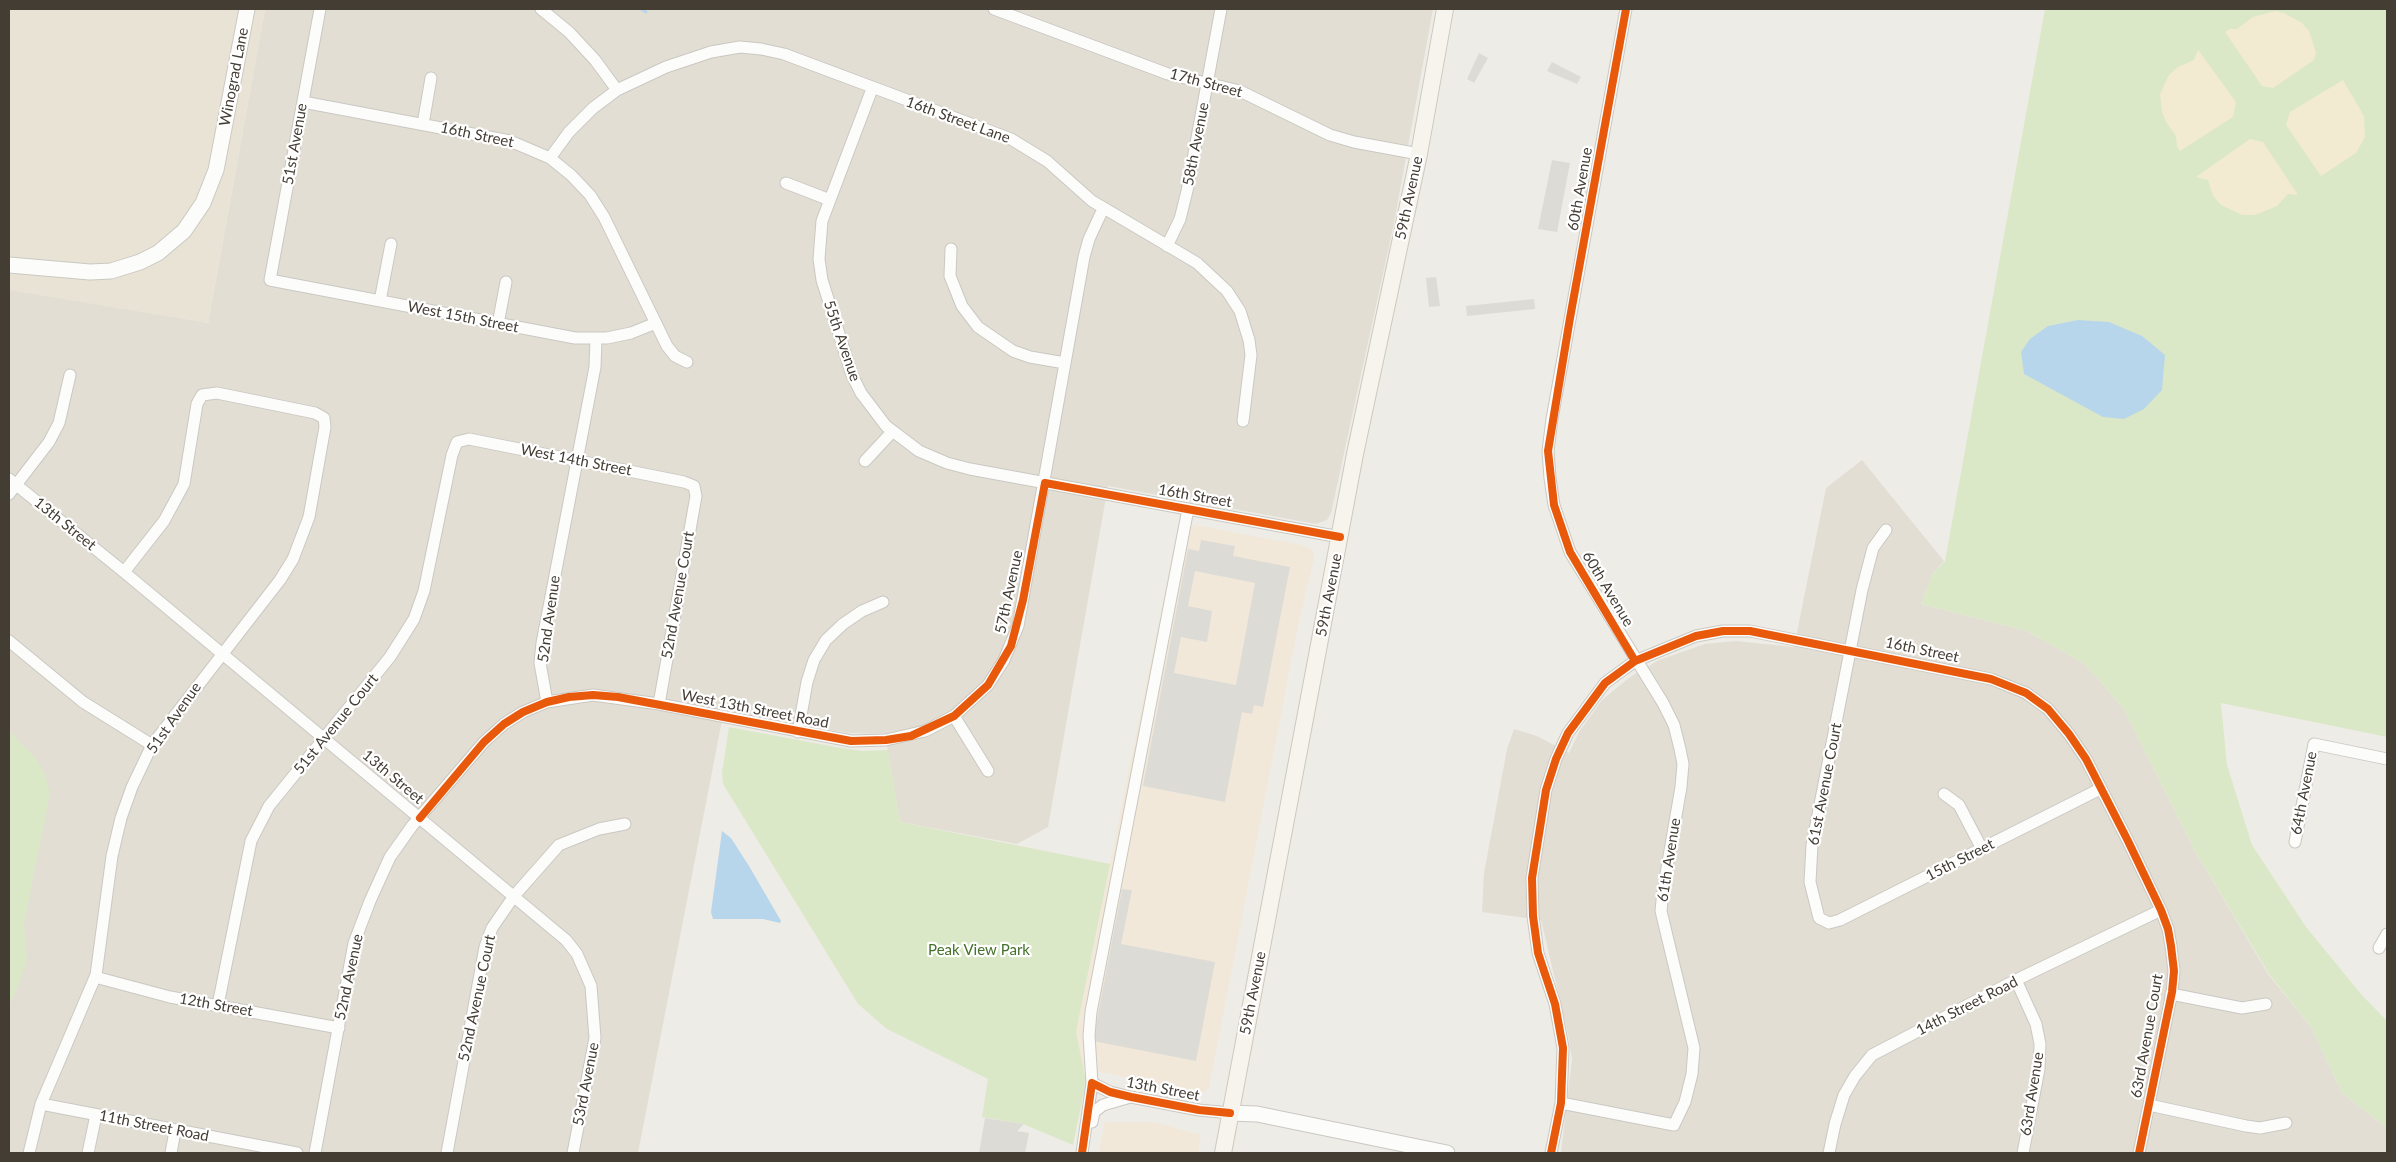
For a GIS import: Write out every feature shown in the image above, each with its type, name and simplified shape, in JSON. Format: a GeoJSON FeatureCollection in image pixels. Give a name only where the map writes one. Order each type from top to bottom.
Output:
{"type":"FeatureCollection","features":[{"type":"Feature","properties":{"kind":"main road","name":"59th Avenue"},"geometry":{"type":"LineString","coordinates":[[1223,1153],[1355,454],[1418,154],[1445,9]]}},
{"type":"Feature","properties":{"kind":"street","name":"Winograd Lane"},"geometry":{"type":"LineString","coordinates":[[9,264],[90,272],[111,271],[140,262],[158,253],[184,231],[203,204],[216,170],[247,9]]}},
{"type":"Feature","properties":{"kind":"street","name":"51st Avenue"},"geometry":{"type":"LineString","coordinates":[[270,280],[320,9]]}},
{"type":"Feature","properties":{"kind":"street"},"geometry":{"type":"LineString","coordinates":[[541,9],[569,32],[595,60],[617,90]]}},
{"type":"Feature","properties":{"kind":"street","name":"17th Street"},"geometry":{"type":"LineString","coordinates":[[994,9],[1168,74],[1240,91],[1330,135],[1354,142],[1418,154]]}},
{"type":"Feature","properties":{"kind":"street","name":"58th Avenue"},"geometry":{"type":"LineString","coordinates":[[1167,246],[1180,219],[1185,202],[1221,9]]}},
{"type":"Feature","properties":{"kind":"street","name":"60th Avenue"},"geometry":{"type":"LineString","coordinates":[[1626,9],[1566,336],[1548,451],[1554,505],[1570,552],[1635,661]]}},
{"type":"Feature","properties":{"kind":"street","name":"16th Street Lane"},"geometry":{"type":"LineString","coordinates":[[550,158],[568,132],[593,108],[617,90],[666,67],[711,52],[740,47],[761,48],[784,54],[1011,139],[1030,149],[1103,209],[1196,264],[1219,282],[1240,311],[1250,340],[1251,355],[1243,421]]}},
{"type":"Feature","properties":{"kind":"street"},"geometry":{"type":"LineString","coordinates":[[423,124],[431,78]]}},
{"type":"Feature","properties":{"kind":"street","name":"55th Avenue"},"geometry":{"type":"LineString","coordinates":[[872,88],[822,221],[819,259],[822,280],[852,375],[875,414],[892,432]]}},
{"type":"Feature","properties":{"kind":"street","name":"16th Street"},"geometry":{"type":"LineString","coordinates":[[303,102],[510,141],[550,158],[590,194],[604,217],[667,346],[675,356],[687,362]]}},
{"type":"Feature","properties":{"kind":"street"},"geometry":{"type":"LineString","coordinates":[[786,183],[830,200]]}},
{"type":"Feature","properties":{"kind":"street","name":"57th Avenue"},"geometry":{"type":"LineString","coordinates":[[954,716],[988,685],[1011,646],[1024,600],[1084,257],[1089,239],[1103,209]]}},
{"type":"Feature","properties":{"kind":"street"},"geometry":{"type":"LineString","coordinates":[[380,301],[391,244]]}},
{"type":"Feature","properties":{"kind":"street"},"geometry":{"type":"LineString","coordinates":[[951,248],[950,276],[962,306],[978,328],[1013,351],[1030,357],[1065,363]]}},
{"type":"Feature","properties":{"kind":"street","name":"West 15th Street"},"geometry":{"type":"LineString","coordinates":[[270,280],[575,338],[596,338],[631,333],[656,323]]}},
{"type":"Feature","properties":{"kind":"street"},"geometry":{"type":"LineString","coordinates":[[498,324],[506,282]]}},
{"type":"Feature","properties":{"kind":"street","name":"52nd Avenue"},"geometry":{"type":"LineString","coordinates":[[315,1153],[354,943],[370,901],[390,858],[420,818],[484,742],[504,724],[523,712],[547,702],[540,663],[542,643],[595,367],[596,338]]}},
{"type":"Feature","properties":{"kind":"street"},"geometry":{"type":"LineString","coordinates":[[11,486],[49,442],[59,423],[70,375]]}},
{"type":"Feature","properties":{"kind":"street","name":"51st Avenue"},"geometry":{"type":"LineString","coordinates":[[28,1153],[41,1104],[96,977],[108,884],[121,818],[132,787],[152,745],[280,580],[299,547],[308,518],[325,427],[324,418],[315,413],[217,393],[202,395],[197,404],[184,484],[164,521],[124,572]]}},
{"type":"Feature","properties":{"kind":"street","name":"16th Street"},"geometry":{"type":"LineString","coordinates":[[892,432],[919,451],[947,464],[1340,537]]}},
{"type":"Feature","properties":{"kind":"street"},"geometry":{"type":"LineString","coordinates":[[865,461],[892,432]]}},
{"type":"Feature","properties":{"kind":"street","name":"West 14th Street"},"geometry":{"type":"LineString","coordinates":[[457,442],[469,439],[684,482],[694,486]]}},
{"type":"Feature","properties":{"kind":"street","name":"51st Avenue Court"},"geometry":{"type":"LineString","coordinates":[[218,1005],[251,841],[269,806],[390,656],[414,619],[424,591],[452,455],[457,442]]}},
{"type":"Feature","properties":{"kind":"street","name":"13th Street"},"geometry":{"type":"LineString","coordinates":[[11,486],[124,572],[514,896]]}},
{"type":"Feature","properties":{"kind":"street","name":"52nd Avenue Court"},"geometry":{"type":"LineString","coordinates":[[659,704],[696,496],[694,486]]}},
{"type":"Feature","properties":{"kind":"street"},"geometry":{"type":"LineString","coordinates":[[1082,1153],[1092,1083],[1089,1035],[1091,1012],[1188,509]]}},
{"type":"Feature","properties":{"kind":"street","name":"61st Avenue Court"},"geometry":{"type":"LineString","coordinates":[[1819,918],[1810,882],[1812,845],[1873,548],[1886,530]]}},
{"type":"Feature","properties":{"kind":"street"},"geometry":{"type":"LineString","coordinates":[[798,732],[807,682],[814,660],[826,640],[842,624],[862,611],[883,602]]}},
{"type":"Feature","properties":{"kind":"street","name":"16th Street"},"geometry":{"type":"LineString","coordinates":[[1635,661],[1696,636],[1723,631],[1750,630],[1851,649],[1991,679],[2026,694],[2048,709],[2069,734],[2086,759],[2100,790],[2128,841]]}},
{"type":"Feature","properties":{"kind":"street"},"geometry":{"type":"LineString","coordinates":[[9,641],[83,702],[152,745]]}},
{"type":"Feature","properties":{"kind":"street"},"geometry":{"type":"LineString","coordinates":[[1551,1153],[1562,1103],[1563,1048],[1554,1004],[1538,953],[1533,916],[1532,878],[1543,810],[1556,759],[1568,733],[1605,683],[1635,661]]}},
{"type":"Feature","properties":{"kind":"street","name":"61th Avenue"},"geometry":{"type":"LineString","coordinates":[[1562,1103],[1674,1125],[1685,1102],[1692,1074],[1694,1048],[1661,912],[1683,764],[1674,725],[1635,661]]}},
{"type":"Feature","properties":{"kind":"street","name":"West 13th Street Road"},"geometry":{"type":"LineString","coordinates":[[547,702],[593,695],[659,704],[852,741],[886,740],[925,731],[954,716]]}},
{"type":"Feature","properties":{"kind":"street"},"geometry":{"type":"LineString","coordinates":[[954,716],[988,771]]}},
{"type":"Feature","properties":{"kind":"street","name":"64th Avenue"},"geometry":{"type":"LineString","coordinates":[[2295,842],[2314,744],[2387,759]]}},
{"type":"Feature","properties":{"kind":"street","name":"15th Street"},"geometry":{"type":"LineString","coordinates":[[1819,918],[1829,922],[1840,920],[2100,790]]}},
{"type":"Feature","properties":{"kind":"street"},"geometry":{"type":"LineString","coordinates":[[1944,794],[1959,805],[1982,849]]}},
{"type":"Feature","properties":{"kind":"street","name":"52nd Avenue Court"},"geometry":{"type":"LineString","coordinates":[[446,1153],[485,947],[492,928],[514,896],[559,845],[599,829],[625,824]]}},
{"type":"Feature","properties":{"kind":"street","name":"63rd Avenue Court"},"geometry":{"type":"LineString","coordinates":[[2128,841],[2168,928],[2174,971],[2172,994],[2139,1153]]}},
{"type":"Feature","properties":{"kind":"street","name":"53rd Avenue"},"geometry":{"type":"LineString","coordinates":[[514,896],[566,940],[577,954],[592,986],[595,1038],[573,1153]]}},
{"type":"Feature","properties":{"kind":"street","name":"14th Street Road"},"geometry":{"type":"LineString","coordinates":[[1829,1153],[1835,1124],[1844,1096],[1855,1076],[1872,1055],[2016,980],[2160,910]]}},
{"type":"Feature","properties":{"kind":"street"},"geometry":{"type":"LineString","coordinates":[[2379,948],[2387,934]]}},
{"type":"Feature","properties":{"kind":"street","name":"12th Street"},"geometry":{"type":"LineString","coordinates":[[96,977],[170,997],[338,1028]]}},
{"type":"Feature","properties":{"kind":"street","name":"63rd Avenue"},"geometry":{"type":"LineString","coordinates":[[2016,980],[2036,1024],[2040,1044],[2039,1069],[2023,1153]]}},
{"type":"Feature","properties":{"kind":"street"},"geometry":{"type":"LineString","coordinates":[[2172,994],[2242,1008],[2266,1004]]}},
{"type":"Feature","properties":{"kind":"street","name":"13th Street"},"geometry":{"type":"LineString","coordinates":[[1092,1083],[1110,1092],[1131,1097],[1199,1110],[1257,1114],[1447,1153]]}},
{"type":"Feature","properties":{"kind":"street"},"geometry":{"type":"LineString","coordinates":[[1082,1153],[1087,1146],[1094,1112],[1103,1105],[1131,1097]]}},
{"type":"Feature","properties":{"kind":"street","name":"11th Street Road"},"geometry":{"type":"LineString","coordinates":[[41,1104],[175,1130],[257,1150],[297,1153]]}},
{"type":"Feature","properties":{"kind":"street"},"geometry":{"type":"LineString","coordinates":[[2149,1105],[2260,1128],[2286,1123]]}},
{"type":"Feature","properties":{"kind":"street"},"geometry":{"type":"LineString","coordinates":[[88,1153],[96,1115]]}},
{"type":"Feature","properties":{"kind":"street"},"geometry":{"type":"LineString","coordinates":[[171,1153],[175,1130]]}},
{"type":"Feature","properties":{"kind":"shaded area"},"geometry":{"type":"Polygon","coordinates":[[[9,9],[265,9],[208,323],[9,290],[9,9]]]}},
{"type":"Feature","properties":{"kind":"shaded area"},"geometry":{"type":"Polygon","coordinates":[[[265,9],[1433,9],[1394,223],[1331,513],[1327,520],[1316,524],[1108,486],[1048,827],[1017,844],[900,822],[885,734],[848,733],[724,710],[638,1153],[9,1153],[9,286],[208,323],[265,9]]]}},
{"type":"Feature","properties":{"kind":"shaded area"},"geometry":{"type":"Polygon","coordinates":[[[1479,53],[1488,58],[1474,83],[1467,79],[1479,53]]]}},
{"type":"Feature","properties":{"kind":"shaded area"},"geometry":{"type":"Polygon","coordinates":[[[1552,62],[1581,77],[1577,84],[1547,71],[1552,62]]]}},
{"type":"Feature","properties":{"kind":"shaded area"},"geometry":{"type":"Polygon","coordinates":[[[1552,160],[1570,163],[1557,232],[1538,229],[1552,160]]]}},
{"type":"Feature","properties":{"kind":"shaded area"},"geometry":{"type":"Polygon","coordinates":[[[1436,277],[1440,306],[1429,307],[1426,278],[1436,277]]]}},
{"type":"Feature","properties":{"kind":"shaded area"},"geometry":{"type":"Polygon","coordinates":[[[1534,299],[1535,309],[1467,316],[1466,306],[1534,299]]]}},
{"type":"Feature","properties":{"kind":"shaded area"},"geometry":{"type":"Polygon","coordinates":[[[1862,460],[1944,561],[1932,575],[1921,604],[2027,631],[2085,664],[2123,708],[2195,851],[2268,974],[2311,1027],[2342,1093],[2387,1128],[2387,1153],[1561,1153],[1572,1059],[1541,920],[1482,912],[1484,873],[1507,749],[1514,729],[1537,736],[1569,753],[1579,732],[1602,700],[1630,677],[1659,660],[1705,644],[1736,641],[1794,647],[1826,488],[1862,460]]]}},
{"type":"Feature","properties":{"kind":"shaded area"},"geometry":{"type":"Polygon","coordinates":[[[1179,522],[1301,545],[1313,550],[1314,558],[1298,626],[1209,1088],[1202,1093],[1082,1068],[1076,1032],[1179,522]]]}},
{"type":"Feature","properties":{"kind":"shaded area"},"geometry":{"type":"Polygon","coordinates":[[[1201,540],[1235,546],[1233,556],[1290,567],[1263,707],[1254,705],[1252,714],[1242,712],[1225,802],[1143,786],[1188,549],[1199,551],[1201,540]],[[1195,571],[1188,606],[1212,611],[1207,642],[1181,637],[1174,673],[1236,685],[1255,583],[1195,571]]]}},
{"type":"Feature","properties":{"kind":"shaded area"},"geometry":{"type":"Polygon","coordinates":[[[1122,889],[1132,890],[1121,944],[1215,962],[1196,1061],[1093,1041],[1122,889]]]}},
{"type":"Feature","properties":{"kind":"shaded area"},"geometry":{"type":"Polygon","coordinates":[[[985,1118],[1024,1124],[1017,1131],[1029,1133],[1025,1153],[979,1153],[985,1118]]]}},
{"type":"Feature","properties":{"kind":"shaded area"},"geometry":{"type":"Polygon","coordinates":[[[1105,1122],[1154,1122],[1201,1135],[1198,1153],[1099,1153],[1105,1122]]]}},
{"type":"Feature","properties":{"kind":"green space"},"geometry":{"type":"Polygon","coordinates":[[[2045,9],[2387,9],[2387,737],[2221,703],[2227,765],[2252,845],[2306,927],[2361,994],[2387,1021],[2387,1128],[2342,1093],[2311,1027],[2269,974],[2195,851],[2123,708],[2085,664],[2027,631],[1921,604],[1932,575],[1945,561],[2045,9]]]}},
{"type":"Feature","properties":{"kind":"green space","name":"Peak View Park"},"geometry":{"type":"Polygon","coordinates":[[[729,727],[841,748],[862,751],[888,750],[900,822],[1110,864],[1076,1032],[1086,1081],[1073,1145],[1023,1124],[982,1117],[988,1079],[887,1029],[858,1004],[723,784],[722,773],[729,727]]]}},
{"type":"Feature","properties":{"kind":"green space"},"geometry":{"type":"Polygon","coordinates":[[[9,731],[36,758],[45,775],[50,794],[24,923],[27,961],[14,996],[9,1004],[9,731]]]}},
{"type":"Feature","properties":{"kind":"sand"},"geometry":{"type":"Polygon","coordinates":[[[2275,11],[2284,13],[2302,23],[2309,31],[2316,53],[2314,60],[2273,88],[2262,86],[2225,32],[2230,29],[2237,29],[2253,17],[2275,11]]]}},
{"type":"Feature","properties":{"kind":"sand"},"geometry":{"type":"Polygon","coordinates":[[[2198,50],[2236,102],[2233,117],[2180,151],[2177,146],[2176,136],[2166,122],[2162,112],[2160,94],[2169,75],[2178,67],[2194,60],[2198,50]]]}},
{"type":"Feature","properties":{"kind":"sand"},"geometry":{"type":"Polygon","coordinates":[[[2343,80],[2364,116],[2365,137],[2356,153],[2321,176],[2286,125],[2290,112],[2343,80]]]}},
{"type":"Feature","properties":{"kind":"sand"},"geometry":{"type":"Polygon","coordinates":[[[2250,139],[2263,142],[2298,195],[2288,194],[2277,206],[2255,215],[2242,215],[2221,205],[2213,196],[2208,180],[2196,177],[2250,139]]]}},
{"type":"Feature","properties":{"kind":"water"},"geometry":{"type":"Polygon","coordinates":[[[2078,320],[2109,322],[2142,336],[2165,355],[2162,390],[2144,409],[2124,419],[2103,417],[2024,374],[2021,352],[2030,339],[2048,326],[2078,320]]]}},
{"type":"Feature","properties":{"kind":"water"},"geometry":{"type":"Polygon","coordinates":[[[722,831],[731,838],[749,866],[781,921],[780,923],[763,919],[713,919],[711,912],[722,831]]]}},
{"type":"Feature","properties":{"kind":"waterway"},"geometry":{"type":"LineString","coordinates":[[641,9],[646,12]]}},
{"type":"Feature","properties":{"kind":"cycle path"},"geometry":{"type":"LineString","coordinates":[[1626,9],[1548,451],[1554,505],[1570,552],[1635,661]]}},
{"type":"Feature","properties":{"kind":"cycle path"},"geometry":{"type":"LineString","coordinates":[[420,818],[484,742],[504,724],[523,712],[547,702],[569,697],[593,695],[618,697],[851,741],[886,740],[911,736],[954,716],[988,685],[1011,646],[1023,600],[1045,483],[1340,537]]}},
{"type":"Feature","properties":{"kind":"cycle path"},"geometry":{"type":"LineString","coordinates":[[1551,1153],[1561,1103],[1563,1048],[1555,1004],[1538,953],[1533,916],[1532,878],[1546,790],[1556,759],[1568,733],[1605,683],[1635,661],[1696,636],[1723,631],[1750,631],[1991,679],[2026,693],[2048,709],[2069,734],[2086,759],[2128,841],[2161,910],[2168,929],[2171,946],[2174,971],[2172,992],[2139,1153]]}},
{"type":"Feature","properties":{"kind":"cycle path"},"geometry":{"type":"LineString","coordinates":[[1082,1153],[1092,1083],[1110,1092],[1131,1097],[1199,1110],[1230,1113]]}}]}
